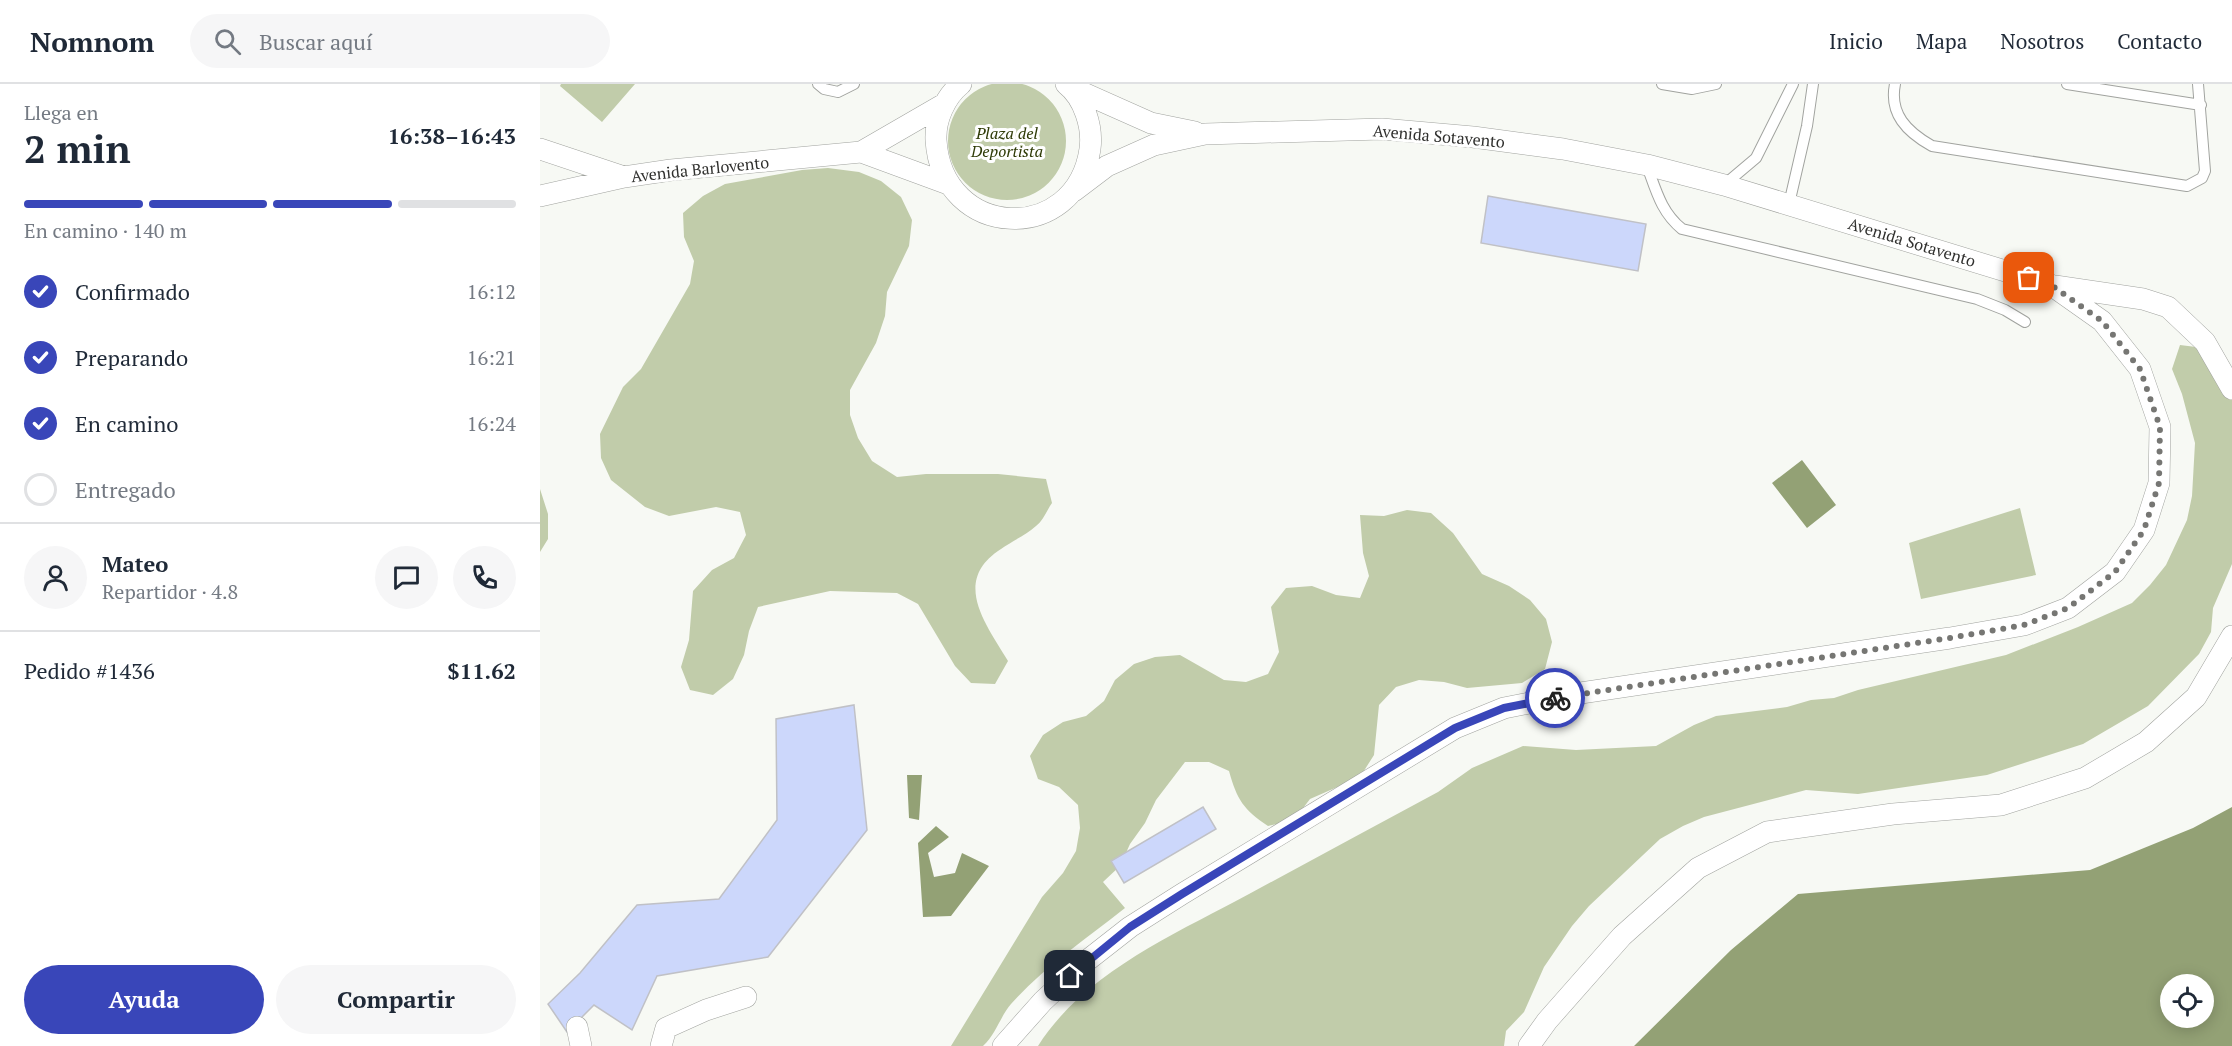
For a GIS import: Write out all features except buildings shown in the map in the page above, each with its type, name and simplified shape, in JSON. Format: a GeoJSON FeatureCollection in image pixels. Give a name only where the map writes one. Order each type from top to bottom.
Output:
{"type":"FeatureCollection","features":[{"type":"Feature","properties":{"kind":"street","name":"Avenida Sotavento"},"geometry":{"type":"LineString","coordinates":[[1068,86],[1151,123],[1205,134]]}},
{"type":"Feature","properties":{"kind":"street"},"geometry":{"type":"LineString","coordinates":[[1068,86],[1085,110],[1092,138],[1088,166],[1074,191]]}},
{"type":"Feature","properties":{"kind":"street"},"geometry":{"type":"LineString","coordinates":[[948,184],[938,158],[936,131],[954,91]]}},
{"type":"Feature","properties":{"kind":"street","name":"Avenida Barlovento"},"geometry":{"type":"LineString","coordinates":[[861,152],[954,91]]}},
{"type":"Feature","properties":{"kind":"street","name":"Avenida Sotavento"},"geometry":{"type":"LineString","coordinates":[[948,184],[969,205],[995,218],[1025,219],[1052,210],[1107,166],[1154,145],[1205,134],[1382,129],[1473,136],[1563,149],[1647,165],[1789,204],[2051,285],[2102,321],[2140,369],[2160,427],[2159,483],[2144,530],[2115,572],[2068,608],[2024,625],[1950,638],[1574,694],[1504,708],[1455,728],[1130,927],[1084,963],[1043,1001],[1003,1046]]}},
{"type":"Feature","properties":{"kind":"street"},"geometry":{"type":"LineString","coordinates":[[540,149],[624,177]]}},
{"type":"Feature","properties":{"kind":"street","name":"Avenida Barlovento"},"geometry":{"type":"LineString","coordinates":[[540,196],[624,177],[671,170],[861,152],[948,184]]}},
{"type":"Feature","properties":{"kind":"street"},"geometry":{"type":"LineString","coordinates":[[2051,285],[2143,299],[2168,307],[2205,342],[2232,389]]}},
{"type":"Feature","properties":{"kind":"street"},"geometry":{"type":"LineString","coordinates":[[1529,1046],[1547,1021],[1622,936],[1698,868],[1767,832],[1893,814],[2001,805],[2085,778],[2146,742],[2196,697],[2232,636]]}},
{"type":"Feature","properties":{"kind":"street"},"geometry":{"type":"LineString","coordinates":[[661,1046],[666,1028],[706,1010],[746,997]]}},
{"type":"Feature","properties":{"kind":"lane"},"geometry":{"type":"LineString","coordinates":[[818,84],[824,89],[838,92],[854,84]]}},
{"type":"Feature","properties":{"kind":"lane"},"geometry":{"type":"LineString","coordinates":[[1662,84],[1692,89],[1716,84]]}},
{"type":"Feature","properties":{"kind":"lane"},"geometry":{"type":"LineString","coordinates":[[1724,185],[1756,158],[1793,84]]}},
{"type":"Feature","properties":{"kind":"lane"},"geometry":{"type":"LineString","coordinates":[[1789,204],[1807,126],[1813,84]]}},
{"type":"Feature","properties":{"kind":"lane"},"geometry":{"type":"LineString","coordinates":[[1895,84],[1893,96],[1900,119],[1914,136],[1932,146],[2187,186],[2202,178],[2205,171],[2198,84]]}},
{"type":"Feature","properties":{"kind":"lane"},"geometry":{"type":"LineString","coordinates":[[2067,84],[2200,105]]}},
{"type":"Feature","properties":{"kind":"lane"},"geometry":{"type":"LineString","coordinates":[[1647,165],[1658,196],[1670,220],[1682,229],[1977,299],[2005,310],[2025,322]]}},
{"type":"Feature","properties":{"kind":"green space","name":"Plaza del Deportista"},"geometry":{"type":"Polygon","coordinates":[[[1007,82],[1030,86],[1049,99],[1062,118],[1066,141],[1062,164],[1049,183],[1030,196],[1007,200],[984,196],[965,183],[952,164],[948,141],[952,118],[965,99],[984,86],[1007,82]]]}},
{"type":"Feature","properties":{"kind":"green space"},"geometry":{"type":"Polygon","coordinates":[[[561,84],[635,84],[602,122],[560,86],[561,84]]]}},
{"type":"Feature","properties":{"kind":"green space"},"geometry":{"type":"Polygon","coordinates":[[[828,168],[859,172],[881,181],[901,197],[912,220],[909,246],[887,292],[885,316],[876,343],[850,390],[850,415],[858,438],[872,461],[897,477],[926,474],[998,474],[1046,479],[1052,503],[1043,518],[1032,529],[986,561],[978,575],[975,589],[977,603],[1008,661],[995,684],[971,683],[955,666],[918,604],[897,593],[830,591],[758,607],[749,631],[744,655],[733,679],[713,695],[690,690],[681,667],[689,640],[693,591],[712,570],[734,558],[746,535],[740,512],[716,507],[669,516],[645,507],[611,480],[601,458],[600,434],[623,387],[641,369],[690,284],[694,261],[684,237],[683,213],[703,196],[725,184],[802,170],[828,168]]]}},
{"type":"Feature","properties":{"kind":"green space"},"geometry":{"type":"Polygon","coordinates":[[[2180,345],[2204,348],[2232,386],[2232,564],[2213,608],[2211,632],[2199,654],[2148,706],[2083,744],[1987,775],[1858,794],[1806,790],[1704,817],[1683,826],[1660,839],[1589,906],[1572,926],[1544,967],[1524,1012],[1506,1031],[1504,1046],[1038,1046],[1057,1020],[1080,997],[1105,976],[1162,940],[1438,792],[1472,768],[1523,746],[1576,750],[1656,746],[1716,716],[1787,707],[1811,700],[1834,698],[1858,690],[2006,655],[2132,603],[2166,565],[2187,520],[2192,496],[2195,443],[2182,394],[2172,369],[2180,345]]]}},
{"type":"Feature","properties":{"kind":"green space"},"geometry":{"type":"Polygon","coordinates":[[[540,489],[548,514],[548,539],[540,552],[540,489]]]}},
{"type":"Feature","properties":{"kind":"green space"},"geometry":{"type":"Polygon","coordinates":[[[2020,508],[2036,575],[1921,599],[1909,543],[2020,508]]]}},
{"type":"Feature","properties":{"kind":"green space"},"geometry":{"type":"Polygon","coordinates":[[[1407,510],[1431,513],[1453,533],[1482,574],[1509,586],[1530,600],[1546,619],[1552,642],[1545,669],[1522,683],[1467,688],[1444,682],[1419,680],[1396,687],[1379,705],[1374,755],[1360,777],[1310,799],[1294,820],[1268,826],[1242,803],[1229,771],[1209,762],[1185,762],[1156,800],[1120,866],[1103,882],[1125,908],[1051,966],[1024,991],[1007,1009],[983,1046],[951,1046],[1042,897],[1063,873],[1076,851],[1080,828],[1078,805],[1059,787],[1038,779],[1030,756],[1043,735],[1063,722],[1086,716],[1104,701],[1115,680],[1134,664],[1155,657],[1180,655],[1224,680],[1246,682],[1268,674],[1279,652],[1271,607],[1286,588],[1312,586],[1336,595],[1360,598],[1369,576],[1363,553],[1360,515],[1384,516],[1407,510]]]}},
{"type":"Feature","properties":{"kind":"shaded area"},"geometry":{"type":"Polygon","coordinates":[[[1802,460],[1836,505],[1807,528],[1772,483],[1802,460]]]}},
{"type":"Feature","properties":{"kind":"shaded area"},"geometry":{"type":"Polygon","coordinates":[[[907,775],[922,775],[919,820],[909,818],[907,775]]]}},
{"type":"Feature","properties":{"kind":"shaded area"},"geometry":{"type":"Polygon","coordinates":[[[2232,807],[2232,1046],[1634,1046],[1731,950],[1798,894],[2090,870],[2193,828],[2232,807]]]}},
{"type":"Feature","properties":{"kind":"shaded area"},"geometry":{"type":"Polygon","coordinates":[[[936,826],[949,837],[928,853],[934,877],[955,873],[962,853],[989,866],[951,916],[923,917],[918,843],[936,826]]]}},
{"type":"Feature","properties":{"kind":"way so far"},"geometry":{"type":"LineString","coordinates":[[1555,698],[2024,625],[2068,608],[2115,572],[2144,530],[2159,483],[2160,427],[2140,369],[2102,321],[2051,285],[2029,278]]}},
{"type":"Feature","properties":{"kind":"route"},"geometry":{"type":"LineString","coordinates":[[1070,976],[1130,927],[1455,728],[1504,708],[1555,698]]}}]}
